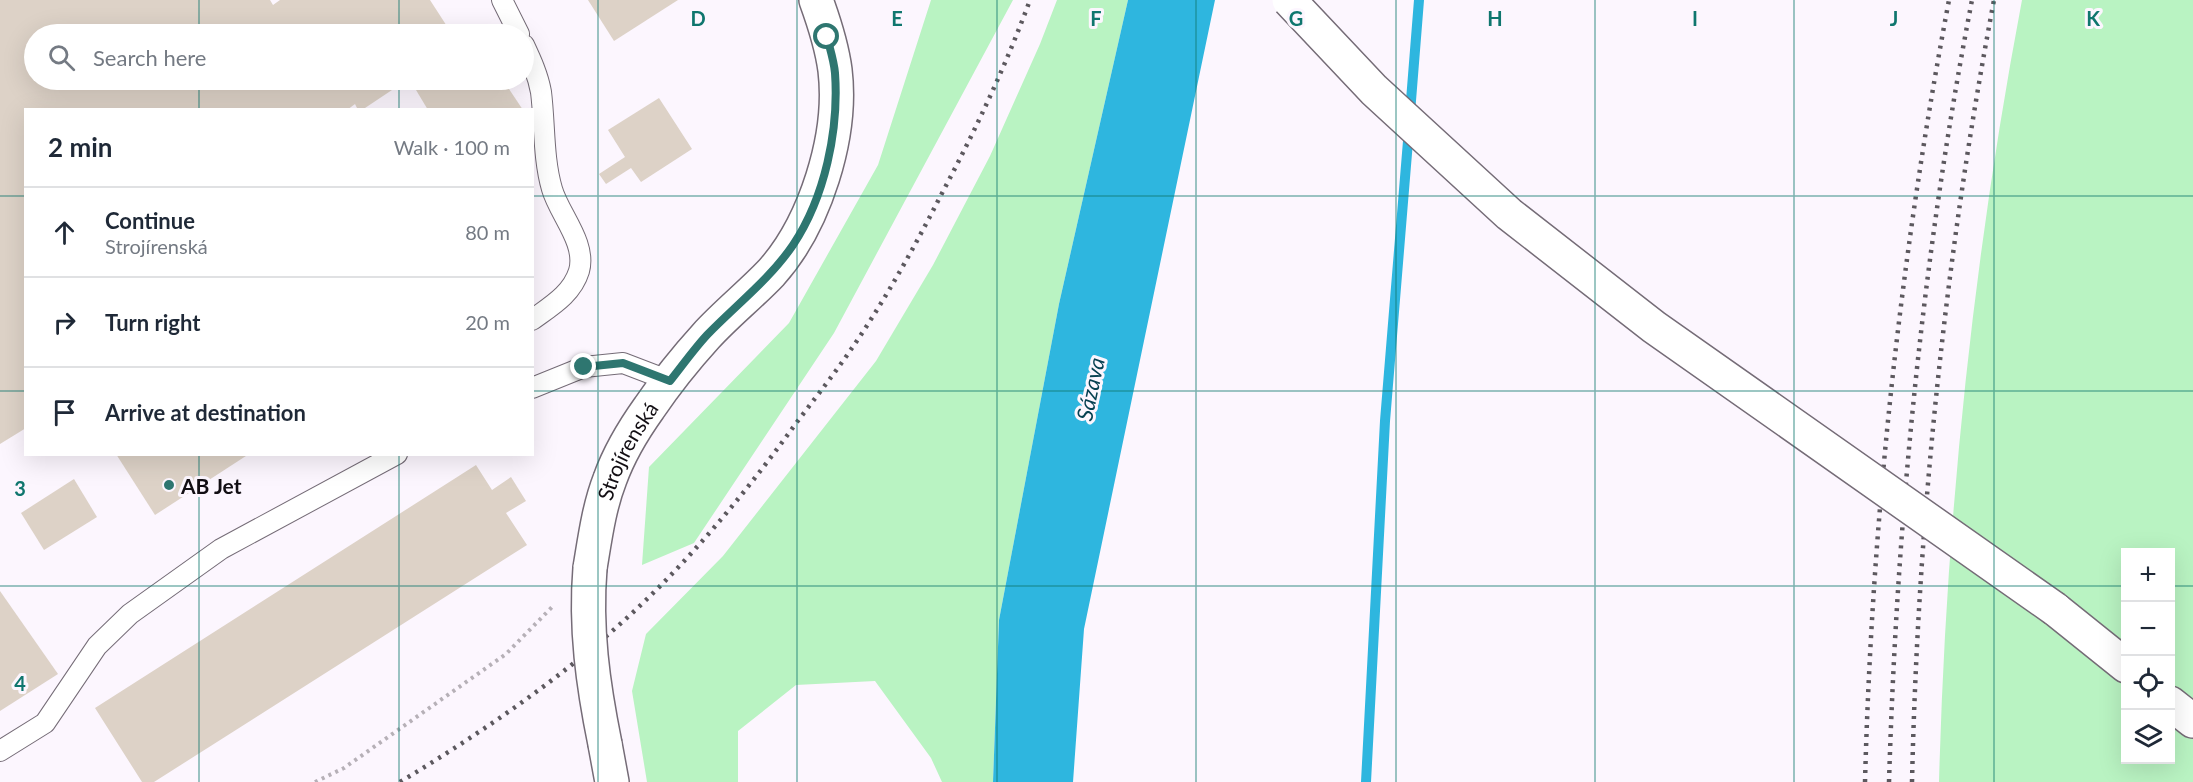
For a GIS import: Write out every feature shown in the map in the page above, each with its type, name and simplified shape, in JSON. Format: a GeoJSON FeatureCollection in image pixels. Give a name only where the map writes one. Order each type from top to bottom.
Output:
{"type":"FeatureCollection","features":[{"type":"Feature","properties":{"kind":"main road","name":"Strojírenská"},"geometry":{"type":"LineString","coordinates":[[612,782],[591,665],[587,597],[597,522],[610,478],[639,425],[705,336],[771,273],[793,245],[807,220],[827,161],[836,94],[835,70],[816,0]]}},
{"type":"Feature","properties":{"kind":"main road"},"geometry":{"type":"LineString","coordinates":[[1289,0],[1374,90],[1509,214],[1654,327],[2055,609],[2121,662]]}},
{"type":"Feature","properties":{"kind":"main road"},"geometry":{"type":"LineString","coordinates":[[2175,707],[2193,721]]}},
{"type":"Feature","properties":{"kind":"lane"},"geometry":{"type":"LineString","coordinates":[[502,0],[514,24]]}},
{"type":"Feature","properties":{"kind":"lane"},"geometry":{"type":"LineString","coordinates":[[534,68],[541,92],[552,189],[575,240],[579,256],[579,269],[574,283],[563,298],[534,319]]}},
{"type":"Feature","properties":{"kind":"lane"},"geometry":{"type":"LineString","coordinates":[[534,387],[584,367],[623,363],[670,381]]}},
{"type":"Feature","properties":{"kind":"lane"},"geometry":{"type":"LineString","coordinates":[[0,751],[45,723],[97,646],[130,614],[221,549],[393,456]]}},
{"type":"Feature","properties":{"kind":"path"},"geometry":{"type":"LineString","coordinates":[[315,782],[344,768],[506,654],[590,568]]}},
{"type":"Feature","properties":{"kind":"green space"},"geometry":{"type":"Polygon","coordinates":[[[931,0],[1013,0],[834,333],[694,543],[642,565],[649,467],[789,323],[878,165],[931,0]]]}},
{"type":"Feature","properties":{"kind":"green space"},"geometry":{"type":"Polygon","coordinates":[[[1057,0],[1128,0],[1059,304],[999,620],[993,782],[942,782],[931,758],[875,681],[796,685],[738,731],[738,782],[647,782],[632,691],[646,634],[723,556],[876,361],[933,265],[990,156],[1057,0]]]}},
{"type":"Feature","properties":{"kind":"green space"},"geometry":{"type":"Polygon","coordinates":[[[2022,0],[2193,0],[2193,782],[1939,782],[1955,487],[1989,194],[2022,0]]]}},
{"type":"Feature","properties":{"kind":"water","name":"Sázava"},"geometry":{"type":"Polygon","coordinates":[[[1128,0],[1215,0],[1084,629],[1073,782],[993,782],[999,620],[1059,304],[1128,0]]]}},
{"type":"Feature","properties":{"kind":"building"},"geometry":{"type":"Polygon","coordinates":[[[0,0],[270,0],[273,5],[280,0],[430,0],[446,24],[24,24],[24,90],[392,90],[365,108],[357,108],[355,104],[350,108],[24,108],[24,429],[0,444],[0,0]]]}},
{"type":"Feature","properties":{"kind":"building"},"geometry":{"type":"Polygon","coordinates":[[[588,0],[678,0],[614,41],[588,0]]]}},
{"type":"Feature","properties":{"kind":"building"},"geometry":{"type":"Polygon","coordinates":[[[416,90],[510,90],[522,108],[427,108],[416,90]]]}},
{"type":"Feature","properties":{"kind":"building"},"geometry":{"type":"Polygon","coordinates":[[[659,98],[692,149],[641,182],[631,168],[606,184],[599,174],[625,157],[608,130],[659,98]]]}},
{"type":"Feature","properties":{"kind":"building","name":"AB Jet"},"geometry":{"type":"Polygon","coordinates":[[[117,456],[246,456],[155,515],[117,456]]]}},
{"type":"Feature","properties":{"kind":"building"},"geometry":{"type":"Polygon","coordinates":[[[476,465],[492,490],[511,477],[526,501],[506,513],[527,545],[154,782],[142,782],[95,708],[476,465]]]}},
{"type":"Feature","properties":{"kind":"building"},"geometry":{"type":"Polygon","coordinates":[[[74,479],[97,517],[44,550],[21,513],[74,479]]]}},
{"type":"Feature","properties":{"kind":"building"},"geometry":{"type":"Polygon","coordinates":[[[0,591],[58,674],[0,711],[0,591]]]}},
{"type":"Feature","properties":{"kind":"waterway"},"geometry":{"type":"LineString","coordinates":[[1410,113],[1419,0]]}},
{"type":"Feature","properties":{"kind":"waterway"},"geometry":{"type":"LineString","coordinates":[[1366,782],[1385,421],[1409,129]]}},
{"type":"Feature","properties":{"kind":"railway"},"geometry":{"type":"LineString","coordinates":[[400,782],[519,705],[575,662],[629,616],[675,571],[738,498],[846,357],[899,274],[977,124],[1000,75],[1030,0]]}},
{"type":"Feature","properties":{"kind":"railway"},"geometry":{"type":"LineString","coordinates":[[1865,782],[1874,586],[1891,390],[1916,194],[1949,0]]}},
{"type":"Feature","properties":{"kind":"railway"},"geometry":{"type":"LineString","coordinates":[[1889,782],[1898,586],[1915,390],[1939,194],[1972,0]]}},
{"type":"Feature","properties":{"kind":"railway"},"geometry":{"type":"LineString","coordinates":[[1912,782],[1920,586],[1937,390],[1961,194],[1994,0]]}},
{"type":"Feature","properties":{"kind":"place","name":"AB Jet"},"geometry":{"type":"Point","coordinates":[169,485]}},
{"type":"Feature","properties":{"kind":"route"},"geometry":{"type":"LineString","coordinates":[[584,367],[623,363],[670,381],[705,336],[771,273],[793,245],[807,220],[820,184],[833,130],[835,70],[827,37]]}}]}
